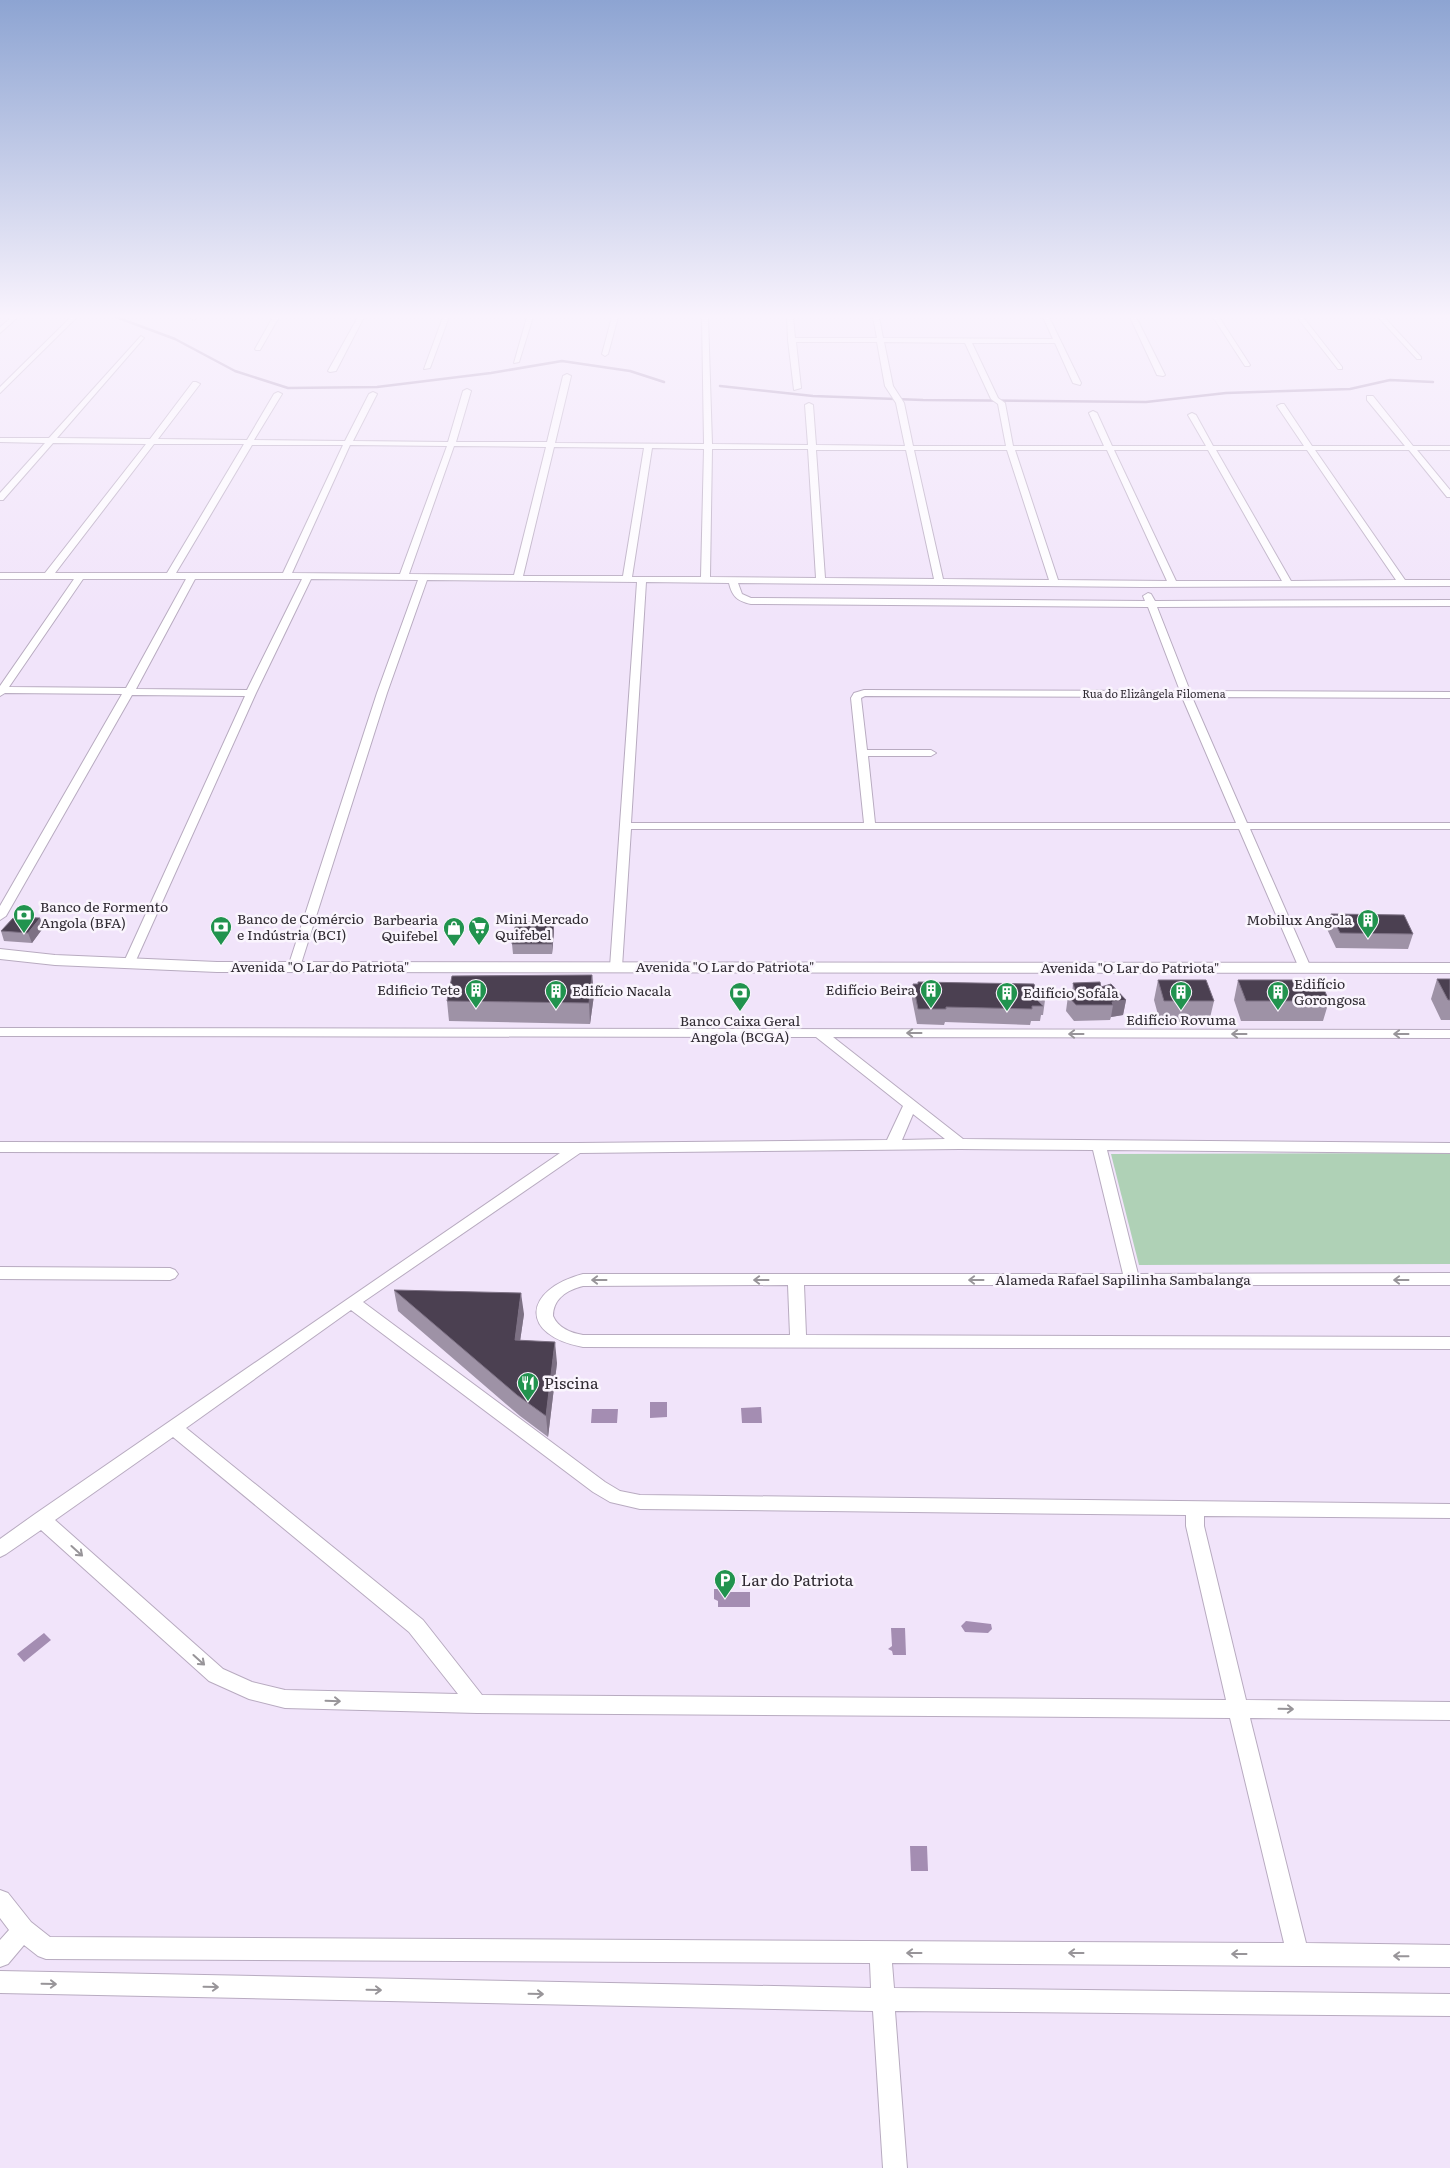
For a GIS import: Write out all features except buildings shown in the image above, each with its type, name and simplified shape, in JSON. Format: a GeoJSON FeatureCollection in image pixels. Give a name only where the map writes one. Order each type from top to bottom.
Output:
{"type":"FeatureCollection","features":[{"type":"Feature","properties":{"kind":"main road","name":"Avenida \"O Lar do Patriota\""},"geometry":{"type":"LineString","coordinates":[[0,954],[54,960],[129,964],[294,967],[1450,968]]}},
{"type":"Feature","properties":{"kind":"main road","name":"Avenida \"O Lar do Patriota\""},"geometry":{"type":"LineString","coordinates":[[0,966],[121,974],[258,978],[1450,978]]}},
{"type":"Feature","properties":{"kind":"street"},"geometry":{"type":"LineString","coordinates":[[0,498],[70,418]]}},
{"type":"Feature","properties":{"kind":"street"},"geometry":{"type":"LineString","coordinates":[[48,576],[170,418]]}},
{"type":"Feature","properties":{"kind":"street"},"geometry":{"type":"LineString","coordinates":[[169,578],[263,418]]}},
{"type":"Feature","properties":{"kind":"street"},"geometry":{"type":"LineString","coordinates":[[286,576],[360,418]]}},
{"type":"Feature","properties":{"kind":"street"},"geometry":{"type":"LineString","coordinates":[[403,578],[459,418]]}},
{"type":"Feature","properties":{"kind":"street"},"geometry":{"type":"LineString","coordinates":[[518,578],[556,418]]}},
{"type":"Feature","properties":{"kind":"street"},"geometry":{"type":"LineString","coordinates":[[705,580],[707,418]]}},
{"type":"Feature","properties":{"kind":"street"},"geometry":{"type":"LineString","coordinates":[[810,418],[822,581]]}},
{"type":"Feature","properties":{"kind":"street"},"geometry":{"type":"LineString","coordinates":[[903,418],[939,582]]}},
{"type":"Feature","properties":{"kind":"street"},"geometry":{"type":"LineString","coordinates":[[1003,418],[1010,448],[1054,583]]}},
{"type":"Feature","properties":{"kind":"street"},"geometry":{"type":"LineString","coordinates":[[1095,418],[1173,584]]}},
{"type":"Feature","properties":{"kind":"street"},"geometry":{"type":"LineString","coordinates":[[1193,418],[1288,583]]}},
{"type":"Feature","properties":{"kind":"street"},"geometry":{"type":"LineString","coordinates":[[1290,418],[1402,583]]}},
{"type":"Feature","properties":{"kind":"street"},"geometry":{"type":"LineString","coordinates":[[1387,418],[1450,495]]}},
{"type":"Feature","properties":{"kind":"street"},"geometry":{"type":"LineString","coordinates":[[0,440],[909,448],[1450,448]]}},
{"type":"Feature","properties":{"kind":"street"},"geometry":{"type":"LineString","coordinates":[[627,580],[648,446]]}},
{"type":"Feature","properties":{"kind":"street"},"geometry":{"type":"LineString","coordinates":[[0,576],[169,578],[308,576],[1143,584],[1450,583]]}},
{"type":"Feature","properties":{"kind":"street"},"geometry":{"type":"LineString","coordinates":[[1,691],[80,576]]}},
{"type":"Feature","properties":{"kind":"street"},"geometry":{"type":"LineString","coordinates":[[129,964],[251,693],[308,576]]}},
{"type":"Feature","properties":{"kind":"street"},"geometry":{"type":"LineString","coordinates":[[0,916],[130,690],[191,578]]}},
{"type":"Feature","properties":{"kind":"street"},"geometry":{"type":"LineString","coordinates":[[294,967],[382,692],[423,578]]}},
{"type":"Feature","properties":{"kind":"street"},"geometry":{"type":"LineString","coordinates":[[616,967],[642,580]]}},
{"type":"Feature","properties":{"kind":"street"},"geometry":{"type":"LineString","coordinates":[[733,581],[737,596],[741,600],[751,601],[1151,604],[1450,603]]}},
{"type":"Feature","properties":{"kind":"street"},"geometry":{"type":"LineString","coordinates":[[1143,584],[1186,694],[1304,968]]}},
{"type":"Feature","properties":{"kind":"street"},"geometry":{"type":"LineString","coordinates":[[1,691],[130,690],[251,693]]}},
{"type":"Feature","properties":{"kind":"street","name":"Rua do Elizângela Filomena"},"geometry":{"type":"LineString","coordinates":[[858,695],[864,693],[1450,695]]}},
{"type":"Feature","properties":{"kind":"street"},"geometry":{"type":"LineString","coordinates":[[858,695],[856,698],[870,825]]}},
{"type":"Feature","properties":{"kind":"street"},"geometry":{"type":"LineString","coordinates":[[862,753],[931,753]]}},
{"type":"Feature","properties":{"kind":"street"},"geometry":{"type":"LineString","coordinates":[[626,826],[1450,826]]}},
{"type":"Feature","properties":{"kind":"street"},"geometry":{"type":"LineString","coordinates":[[0,1032],[1450,1034]]}},
{"type":"Feature","properties":{"kind":"street"},"geometry":{"type":"LineString","coordinates":[[819,1033],[960,1144]]}},
{"type":"Feature","properties":{"kind":"street"},"geometry":{"type":"LineString","coordinates":[[892,1145],[910,1106]]}},
{"type":"Feature","properties":{"kind":"street"},"geometry":{"type":"LineString","coordinates":[[0,1147],[577,1148],[960,1144],[1450,1148]]}},
{"type":"Feature","properties":{"kind":"street"},"geometry":{"type":"LineString","coordinates":[[1099,1145],[1132,1280]]}},
{"type":"Feature","properties":{"kind":"street"},"geometry":{"type":"LineString","coordinates":[[0,1549],[352,1302],[577,1148]]}},
{"type":"Feature","properties":{"kind":"street"},"geometry":{"type":"LineString","coordinates":[[0,1273],[170,1274]]}},
{"type":"Feature","properties":{"kind":"street","name":"Alameda Rafael Sapilinha Sambalanga"},"geometry":{"type":"LineString","coordinates":[[1450,1280],[584,1280],[559,1290],[550,1298],[546,1307],[545,1317],[550,1327],[558,1335],[570,1340],[583,1341],[1450,1343]]}},
{"type":"Feature","properties":{"kind":"street"},"geometry":{"type":"LineString","coordinates":[[796,1280],[798,1342]]}},
{"type":"Feature","properties":{"kind":"street"},"geometry":{"type":"LineString","coordinates":[[352,1302],[591,1482],[616,1497],[640,1502],[1450,1511]]}},
{"type":"Feature","properties":{"kind":"street"},"geometry":{"type":"LineString","coordinates":[[173,1427],[416,1626],[477,1704]]}},
{"type":"Feature","properties":{"kind":"street"},"geometry":{"type":"LineString","coordinates":[[1195,1509],[1195,1526],[1298,1954]]}},
{"type":"Feature","properties":{"kind":"street"},"geometry":{"type":"LineString","coordinates":[[41,1519],[216,1675],[248,1690],[285,1699],[477,1704],[1450,1711]]}},
{"type":"Feature","properties":{"kind":"street"},"geometry":{"type":"LineString","coordinates":[[0,1901],[23,1930],[46,1948],[1450,1956]]}},
{"type":"Feature","properties":{"kind":"street"},"geometry":{"type":"LineString","coordinates":[[0,1956],[23,1930]]}},
{"type":"Feature","properties":{"kind":"street"},"geometry":{"type":"LineString","coordinates":[[882,1953],[883,2000],[895,2168]]}},
{"type":"Feature","properties":{"kind":"street"},"geometry":{"type":"LineString","coordinates":[[0,1982],[883,2000],[1450,2005]]}},
{"type":"Feature","properties":{"kind":"green space"},"geometry":{"type":"Polygon","coordinates":[[[1450,1153],[1450,1264],[1139,1265],[1111,1154],[1450,1153]]]}},
{"type":"Feature","properties":{"kind":"shaded area"},"geometry":{"type":"Polygon","coordinates":[[[650,1402],[667,1402],[667,1417],[650,1418],[650,1402]]]}},
{"type":"Feature","properties":{"kind":"shaded area"},"geometry":{"type":"Polygon","coordinates":[[[761,1407],[762,1423],[742,1423],[741,1408],[761,1407]]]}},
{"type":"Feature","properties":{"kind":"shaded area"},"geometry":{"type":"Polygon","coordinates":[[[592,1409],[618,1409],[617,1423],[591,1423],[592,1409]]]}},
{"type":"Feature","properties":{"kind":"shaded area"},"geometry":{"type":"Polygon","coordinates":[[[714,1589],[724,1589],[727,1592],[750,1592],[750,1607],[718,1607],[718,1601],[714,1599],[714,1589]]]}},
{"type":"Feature","properties":{"kind":"shaded area"},"geometry":{"type":"Polygon","coordinates":[[[966,1621],[991,1624],[992,1629],[988,1633],[965,1632],[961,1626],[966,1621]]]}},
{"type":"Feature","properties":{"kind":"shaded area"},"geometry":{"type":"Polygon","coordinates":[[[891,1628],[905,1628],[906,1655],[893,1655],[892,1651],[888,1649],[892,1646],[891,1628]]]}},
{"type":"Feature","properties":{"kind":"shaded area"},"geometry":{"type":"Polygon","coordinates":[[[44,1633],[51,1640],[24,1662],[17,1654],[44,1633]]]}},
{"type":"Feature","properties":{"kind":"shaded area"},"geometry":{"type":"Polygon","coordinates":[[[910,1846],[927,1846],[928,1871],[911,1871],[910,1846]]]}},
{"type":"Feature","properties":{"kind":"place","name":"Banco de Formento Angola (BFA)"},"geometry":{"type":"Point","coordinates":[24,934]}},
{"type":"Feature","properties":{"kind":"place","name":"Mobilux Angola"},"geometry":{"type":"Point","coordinates":[1368,939]}},
{"type":"Feature","properties":{"kind":"place","name":"Banco de Comércio e Indústria (BCI)"},"geometry":{"type":"Point","coordinates":[221,946]}},
{"type":"Feature","properties":{"kind":"place","name":"Mini Mercado Quifebel"},"geometry":{"type":"Point","coordinates":[479,946]}},
{"type":"Feature","properties":{"kind":"place","name":"Barbearia Quifebel"},"geometry":{"type":"Point","coordinates":[454,947]}},
{"type":"Feature","properties":{"kind":"place","name":"Edificio Tete"},"geometry":{"type":"Point","coordinates":[476,1009]}},
{"type":"Feature","properties":{"kind":"place","name":"Edifício Beira"},"geometry":{"type":"Point","coordinates":[931,1009]}},
{"type":"Feature","properties":{"kind":"place","name":"Edifício Nacala"},"geometry":{"type":"Point","coordinates":[556,1010]}},
{"type":"Feature","properties":{"kind":"place","name":"Edifício Rovuma"},"geometry":{"type":"Point","coordinates":[1181,1011]}},
{"type":"Feature","properties":{"kind":"place","name":"Edifício Gorongosa"},"geometry":{"type":"Point","coordinates":[1278,1011]}},
{"type":"Feature","properties":{"kind":"place","name":"Banco Caixa Geral Angola (BCGA)"},"geometry":{"type":"Point","coordinates":[740,1012]}},
{"type":"Feature","properties":{"kind":"place","name":"Edifício Sofala"},"geometry":{"type":"Point","coordinates":[1007,1012]}},
{"type":"Feature","properties":{"kind":"place","name":"Piscina"},"geometry":{"type":"Point","coordinates":[528,1402]}},
{"type":"Feature","properties":{"kind":"place","name":"Lar do Patriota"},"geometry":{"type":"Point","coordinates":[725,1599]}}]}
